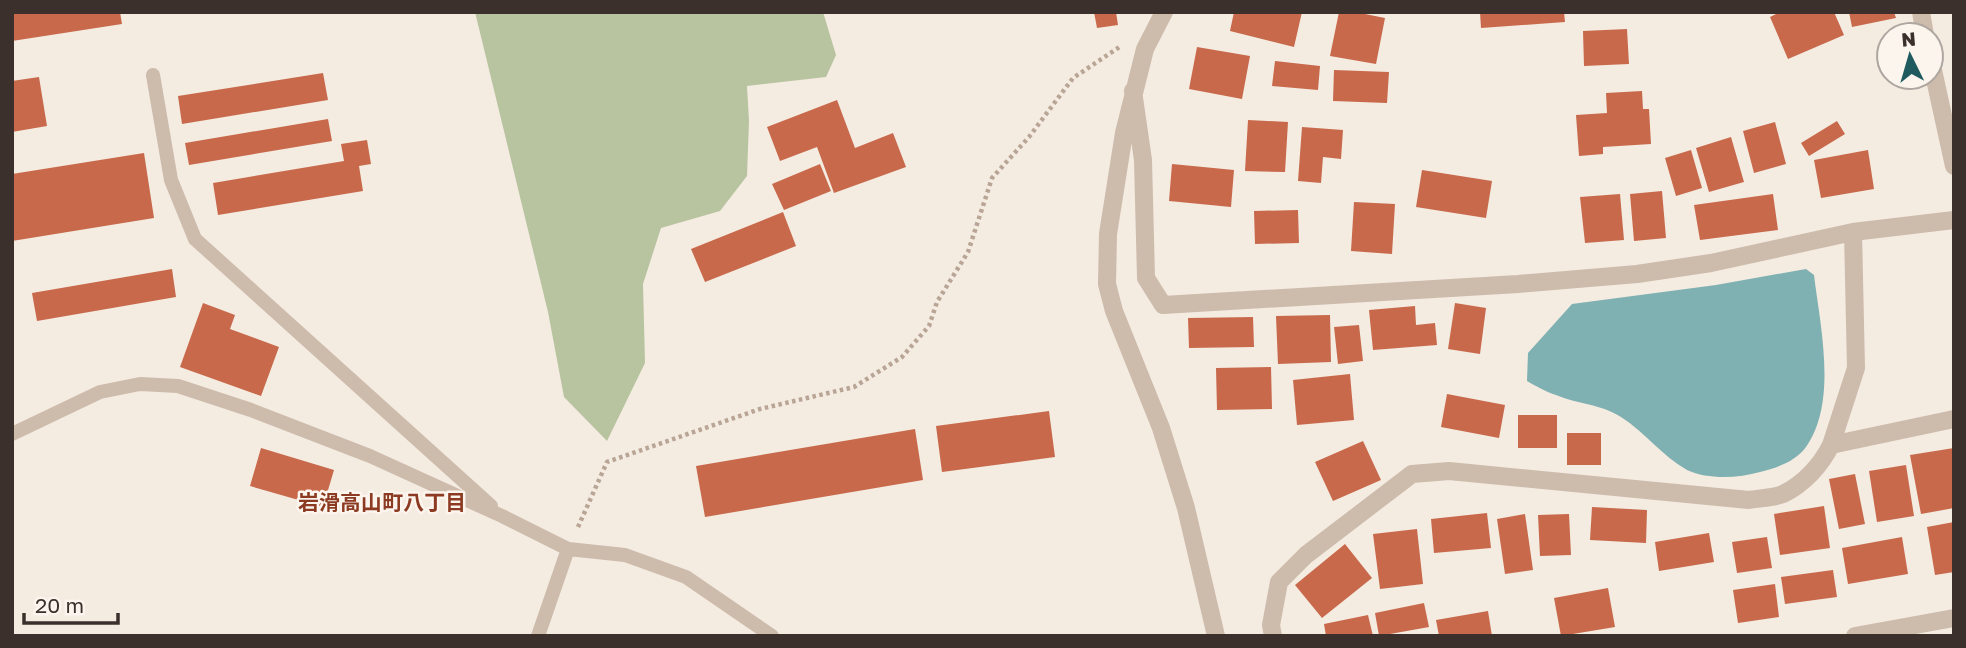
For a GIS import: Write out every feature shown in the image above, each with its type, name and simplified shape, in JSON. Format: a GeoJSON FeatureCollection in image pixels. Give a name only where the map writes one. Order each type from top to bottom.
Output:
{"type":"FeatureCollection","features":[{"type":"Feature","properties":{"kind":"street"},"geometry":{"type":"LineString","coordinates":[[1162,17],[1145,49],[1133,91],[1108,234],[1107,284],[1114,311],[1161,428],[1186,508],[1216,636]]}},
{"type":"Feature","properties":{"kind":"street"},"geometry":{"type":"LineString","coordinates":[[1133,91],[1143,160],[1146,278],[1163,305],[1518,284],[1637,274],[1711,263],[1853,232],[1954,220]]}},
{"type":"Feature","properties":{"kind":"street"},"geometry":{"type":"LineString","coordinates":[[1938,91],[1954,166]]}},
{"type":"Feature","properties":{"kind":"street"},"geometry":{"type":"LineString","coordinates":[[1273,636],[1271,625],[1279,582],[1306,555],[1412,474],[1449,471],[1749,500],[1782,495],[1808,477],[1825,457],[1831,445],[1856,368],[1853,232]]}},
{"type":"Feature","properties":{"kind":"street"},"geometry":{"type":"LineString","coordinates":[[1831,445],[1954,419]]}},
{"type":"Feature","properties":{"kind":"street"},"geometry":{"type":"LineString","coordinates":[[1854,636],[1954,618]]}},
{"type":"Feature","properties":{"kind":"lane"},"geometry":{"type":"LineString","coordinates":[[153,75],[171,180],[195,239],[502,516]]}},
{"type":"Feature","properties":{"kind":"lane"},"geometry":{"type":"LineString","coordinates":[[12,434],[100,392],[140,384],[178,386],[251,410],[370,456],[568,549],[625,555],[686,577],[772,636]]}},
{"type":"Feature","properties":{"kind":"lane"},"geometry":{"type":"LineString","coordinates":[[538,636],[568,549]]}},
{"type":"Feature","properties":{"kind":"path"},"geometry":{"type":"LineString","coordinates":[[568,549],[607,463],[761,409],[854,387],[902,357],[929,326],[937,302],[968,252],[992,178],[1029,137],[1073,78],[1162,17]]}},
{"type":"Feature","properties":{"kind":"green space"},"geometry":{"type":"Polygon","coordinates":[[[475,12],[823,12],[836,55],[826,77],[747,86],[747,176],[720,211],[661,228],[643,284],[645,363],[607,441],[564,397],[548,312],[475,12]]]}},
{"type":"Feature","properties":{"kind":"water"},"geometry":{"type":"Polygon","coordinates":[[[1806,269],[1814,275],[1823,340],[1822,408],[1816,429],[1806,447],[1792,460],[1779,466],[1733,477],[1714,477],[1687,470],[1630,423],[1613,413],[1552,394],[1527,381],[1528,353],[1572,304],[1716,285],[1806,269]]]}},
{"type":"Feature","properties":{"kind":"building"},"geometry":{"type":"Polygon","coordinates":[[[12,12],[120,12],[122,24],[12,41],[12,12]]]}},
{"type":"Feature","properties":{"kind":"building"},"geometry":{"type":"Polygon","coordinates":[[[1094,12],[1116,12],[1118,25],[1097,28],[1094,12]]]}},
{"type":"Feature","properties":{"kind":"building"},"geometry":{"type":"Polygon","coordinates":[[[1234,12],[1302,12],[1294,47],[1230,31],[1234,12]]]}},
{"type":"Feature","properties":{"kind":"building"},"geometry":{"type":"Polygon","coordinates":[[[1339,12],[1385,18],[1376,64],[1330,56],[1339,12]]]}},
{"type":"Feature","properties":{"kind":"building"},"geometry":{"type":"Polygon","coordinates":[[[1480,12],[1564,12],[1565,22],[1481,28],[1480,12]]]}},
{"type":"Feature","properties":{"kind":"building"},"geometry":{"type":"Polygon","coordinates":[[[1780,12],[1834,12],[1844,35],[1788,59],[1770,17],[1780,12]]]}},
{"type":"Feature","properties":{"kind":"building"},"geometry":{"type":"Polygon","coordinates":[[[1849,12],[1894,12],[1896,18],[1875,21],[1852,27],[1849,12]]]}},
{"type":"Feature","properties":{"kind":"building"},"geometry":{"type":"Polygon","coordinates":[[[1627,29],[1629,64],[1584,66],[1583,31],[1627,29]]]}},
{"type":"Feature","properties":{"kind":"building"},"geometry":{"type":"Polygon","coordinates":[[[1197,47],[1250,56],[1242,99],[1189,89],[1197,47]]]}},
{"type":"Feature","properties":{"kind":"building"},"geometry":{"type":"Polygon","coordinates":[[[1275,61],[1320,66],[1318,90],[1272,86],[1275,61]]]}},
{"type":"Feature","properties":{"kind":"building"},"geometry":{"type":"Polygon","coordinates":[[[1334,70],[1389,72],[1387,103],[1333,101],[1334,70]]]}},
{"type":"Feature","properties":{"kind":"building"},"geometry":{"type":"Polygon","coordinates":[[[323,73],[328,100],[182,124],[178,96],[323,73]]]}},
{"type":"Feature","properties":{"kind":"building"},"geometry":{"type":"Polygon","coordinates":[[[39,77],[47,126],[12,132],[12,81],[39,77]]]}},
{"type":"Feature","properties":{"kind":"building"},"geometry":{"type":"Polygon","coordinates":[[[1642,91],[1643,109],[1649,109],[1651,144],[1603,147],[1603,154],[1579,156],[1576,115],[1607,113],[1606,93],[1642,91]]]}},
{"type":"Feature","properties":{"kind":"building"},"geometry":{"type":"Polygon","coordinates":[[[837,100],[855,148],[893,133],[906,167],[834,193],[817,147],[780,161],[767,127],[837,100]]]}},
{"type":"Feature","properties":{"kind":"building"},"geometry":{"type":"Polygon","coordinates":[[[328,119],[332,141],[189,165],[185,143],[328,119]]]}},
{"type":"Feature","properties":{"kind":"building"},"geometry":{"type":"Polygon","coordinates":[[[1248,120],[1288,122],[1285,172],[1245,171],[1248,120]]]}},
{"type":"Feature","properties":{"kind":"building"},"geometry":{"type":"Polygon","coordinates":[[[1837,121],[1845,134],[1809,156],[1801,143],[1837,121]]]}},
{"type":"Feature","properties":{"kind":"building"},"geometry":{"type":"Polygon","coordinates":[[[1775,122],[1786,164],[1754,173],[1743,131],[1775,122]]]}},
{"type":"Feature","properties":{"kind":"building"},"geometry":{"type":"Polygon","coordinates":[[[1302,127],[1343,130],[1341,159],[1323,157],[1321,183],[1298,181],[1302,127]]]}},
{"type":"Feature","properties":{"kind":"building"},"geometry":{"type":"Polygon","coordinates":[[[1731,137],[1744,182],[1709,192],[1696,148],[1731,137]]]}},
{"type":"Feature","properties":{"kind":"building"},"geometry":{"type":"Polygon","coordinates":[[[367,140],[371,164],[359,166],[363,191],[218,215],[213,183],[344,161],[341,144],[367,140]]]}},
{"type":"Feature","properties":{"kind":"building"},"geometry":{"type":"Polygon","coordinates":[[[1691,150],[1702,188],[1676,196],[1665,158],[1691,150]]]}},
{"type":"Feature","properties":{"kind":"building"},"geometry":{"type":"Polygon","coordinates":[[[1868,150],[1874,189],[1821,198],[1814,160],[1868,150]]]}},
{"type":"Feature","properties":{"kind":"building"},"geometry":{"type":"Polygon","coordinates":[[[144,153],[154,218],[12,241],[12,174],[144,153]]]}},
{"type":"Feature","properties":{"kind":"building"},"geometry":{"type":"Polygon","coordinates":[[[820,164],[831,191],[784,210],[772,184],[820,164]]]}},
{"type":"Feature","properties":{"kind":"building"},"geometry":{"type":"Polygon","coordinates":[[[1172,164],[1234,170],[1231,207],[1169,201],[1172,164]]]}},
{"type":"Feature","properties":{"kind":"building"},"geometry":{"type":"Polygon","coordinates":[[[1422,170],[1492,181],[1486,218],[1416,207],[1422,170]]]}},
{"type":"Feature","properties":{"kind":"building"},"geometry":{"type":"Polygon","coordinates":[[[1662,191],[1666,238],[1634,241],[1630,194],[1662,191]]]}},
{"type":"Feature","properties":{"kind":"building"},"geometry":{"type":"Polygon","coordinates":[[[1620,194],[1624,240],[1585,243],[1580,197],[1620,194]]]}},
{"type":"Feature","properties":{"kind":"building"},"geometry":{"type":"Polygon","coordinates":[[[1773,194],[1778,230],[1700,240],[1694,205],[1773,194]]]}},
{"type":"Feature","properties":{"kind":"building"},"geometry":{"type":"Polygon","coordinates":[[[1354,202],[1395,204],[1392,254],[1351,251],[1354,202]]]}},
{"type":"Feature","properties":{"kind":"building"},"geometry":{"type":"Polygon","coordinates":[[[1298,210],[1299,243],[1255,244],[1254,211],[1298,210]]]}},
{"type":"Feature","properties":{"kind":"building"},"geometry":{"type":"Polygon","coordinates":[[[783,212],[796,246],[705,282],[691,249],[783,212]]]}},
{"type":"Feature","properties":{"kind":"building"},"geometry":{"type":"Polygon","coordinates":[[[172,269],[176,297],[37,321],[32,293],[172,269]]]}},
{"type":"Feature","properties":{"kind":"building"},"geometry":{"type":"Polygon","coordinates":[[[203,303],[235,315],[230,329],[279,347],[261,396],[180,367],[203,303]]]}},
{"type":"Feature","properties":{"kind":"building"},"geometry":{"type":"Polygon","coordinates":[[[1455,303],[1486,308],[1480,354],[1448,349],[1455,303]]]}},
{"type":"Feature","properties":{"kind":"building"},"geometry":{"type":"Polygon","coordinates":[[[1415,306],[1416,325],[1435,323],[1437,345],[1373,350],[1369,310],[1415,306]]]}},
{"type":"Feature","properties":{"kind":"building"},"geometry":{"type":"Polygon","coordinates":[[[1330,315],[1331,362],[1278,364],[1276,316],[1330,315]]]}},
{"type":"Feature","properties":{"kind":"building"},"geometry":{"type":"Polygon","coordinates":[[[1253,317],[1254,347],[1189,348],[1188,318],[1253,317]]]}},
{"type":"Feature","properties":{"kind":"building"},"geometry":{"type":"Polygon","coordinates":[[[1359,325],[1363,361],[1338,364],[1334,327],[1359,325]]]}},
{"type":"Feature","properties":{"kind":"building"},"geometry":{"type":"Polygon","coordinates":[[[1271,367],[1272,409],[1217,410],[1216,368],[1271,367]]]}},
{"type":"Feature","properties":{"kind":"building"},"geometry":{"type":"Polygon","coordinates":[[[1350,374],[1354,420],[1297,425],[1293,380],[1350,374]]]}},
{"type":"Feature","properties":{"kind":"building"},"geometry":{"type":"Polygon","coordinates":[[[1447,394],[1505,405],[1499,438],[1441,427],[1447,394]]]}},
{"type":"Feature","properties":{"kind":"building"},"geometry":{"type":"Polygon","coordinates":[[[1049,411],[1055,457],[942,472],[936,426],[1049,411]]]}},
{"type":"Feature","properties":{"kind":"building"},"geometry":{"type":"Polygon","coordinates":[[[1518,415],[1557,415],[1557,448],[1518,448],[1518,415]]]}},
{"type":"Feature","properties":{"kind":"building"},"geometry":{"type":"Polygon","coordinates":[[[915,429],[923,480],[705,517],[696,466],[915,429]]]}},
{"type":"Feature","properties":{"kind":"building"},"geometry":{"type":"Polygon","coordinates":[[[1567,433],[1601,433],[1601,465],[1567,465],[1567,433]]]}},
{"type":"Feature","properties":{"kind":"building"},"geometry":{"type":"Polygon","coordinates":[[[1363,441],[1381,480],[1333,501],[1315,462],[1363,441]]]}},
{"type":"Feature","properties":{"kind":"building"},"geometry":{"type":"Polygon","coordinates":[[[261,448],[334,470],[323,507],[250,486],[261,448]]]}},
{"type":"Feature","properties":{"kind":"building"},"geometry":{"type":"Polygon","coordinates":[[[1954,448],[1954,508],[1921,514],[1910,455],[1954,448]]]}},
{"type":"Feature","properties":{"kind":"building"},"geometry":{"type":"Polygon","coordinates":[[[1906,465],[1914,516],[1877,522],[1869,471],[1906,465]]]}},
{"type":"Feature","properties":{"kind":"building"},"geometry":{"type":"Polygon","coordinates":[[[1855,474],[1865,524],[1839,529],[1829,479],[1855,474]]]}},
{"type":"Feature","properties":{"kind":"building"},"geometry":{"type":"Polygon","coordinates":[[[1824,506],[1830,548],[1780,555],[1774,514],[1824,506]]]}},
{"type":"Feature","properties":{"kind":"building"},"geometry":{"type":"Polygon","coordinates":[[[1592,507],[1647,510],[1646,543],[1590,540],[1592,507]]]}},
{"type":"Feature","properties":{"kind":"building"},"geometry":{"type":"Polygon","coordinates":[[[1487,513],[1491,548],[1434,553],[1431,519],[1487,513]]]}},
{"type":"Feature","properties":{"kind":"building"},"geometry":{"type":"Polygon","coordinates":[[[1525,514],[1533,570],[1505,574],[1497,519],[1525,514]]]}},
{"type":"Feature","properties":{"kind":"building"},"geometry":{"type":"Polygon","coordinates":[[[1569,514],[1571,555],[1540,556],[1538,515],[1569,514]]]}},
{"type":"Feature","properties":{"kind":"building"},"geometry":{"type":"Polygon","coordinates":[[[1954,522],[1954,572],[1935,575],[1927,527],[1954,522]]]}},
{"type":"Feature","properties":{"kind":"building"},"geometry":{"type":"Polygon","coordinates":[[[1417,529],[1423,584],[1380,589],[1373,534],[1417,529]]]}},
{"type":"Feature","properties":{"kind":"building"},"geometry":{"type":"Polygon","coordinates":[[[1709,533],[1714,562],[1659,571],[1655,542],[1709,533]]]}},
{"type":"Feature","properties":{"kind":"building"},"geometry":{"type":"Polygon","coordinates":[[[1767,537],[1772,568],[1737,573],[1732,542],[1767,537]]]}},
{"type":"Feature","properties":{"kind":"building"},"geometry":{"type":"Polygon","coordinates":[[[1902,537],[1908,574],[1848,584],[1842,548],[1902,537]]]}},
{"type":"Feature","properties":{"kind":"building"},"geometry":{"type":"Polygon","coordinates":[[[1345,544],[1372,578],[1322,618],[1295,585],[1345,544]]]}},
{"type":"Feature","properties":{"kind":"building"},"geometry":{"type":"Polygon","coordinates":[[[1833,570],[1837,597],[1785,604],[1781,577],[1833,570]]]}},
{"type":"Feature","properties":{"kind":"building"},"geometry":{"type":"Polygon","coordinates":[[[1775,584],[1779,617],[1738,623],[1733,590],[1775,584]]]}},
{"type":"Feature","properties":{"kind":"building"},"geometry":{"type":"Polygon","coordinates":[[[1608,588],[1615,627],[1561,636],[1554,598],[1608,588]]]}},
{"type":"Feature","properties":{"kind":"building"},"geometry":{"type":"Polygon","coordinates":[[[1424,603],[1429,627],[1379,636],[1375,613],[1424,603]]]}},
{"type":"Feature","properties":{"kind":"building"},"geometry":{"type":"Polygon","coordinates":[[[1488,611],[1492,636],[1439,636],[1436,620],[1488,611]]]}},
{"type":"Feature","properties":{"kind":"building"},"geometry":{"type":"Polygon","coordinates":[[[1368,615],[1373,636],[1326,636],[1324,624],[1368,615]]]}},
{"type":"Feature","properties":{"kind":"district","name":"岩滑高山町八丁目"},"geometry":{"type":"Point","coordinates":[382,503]}}]}
